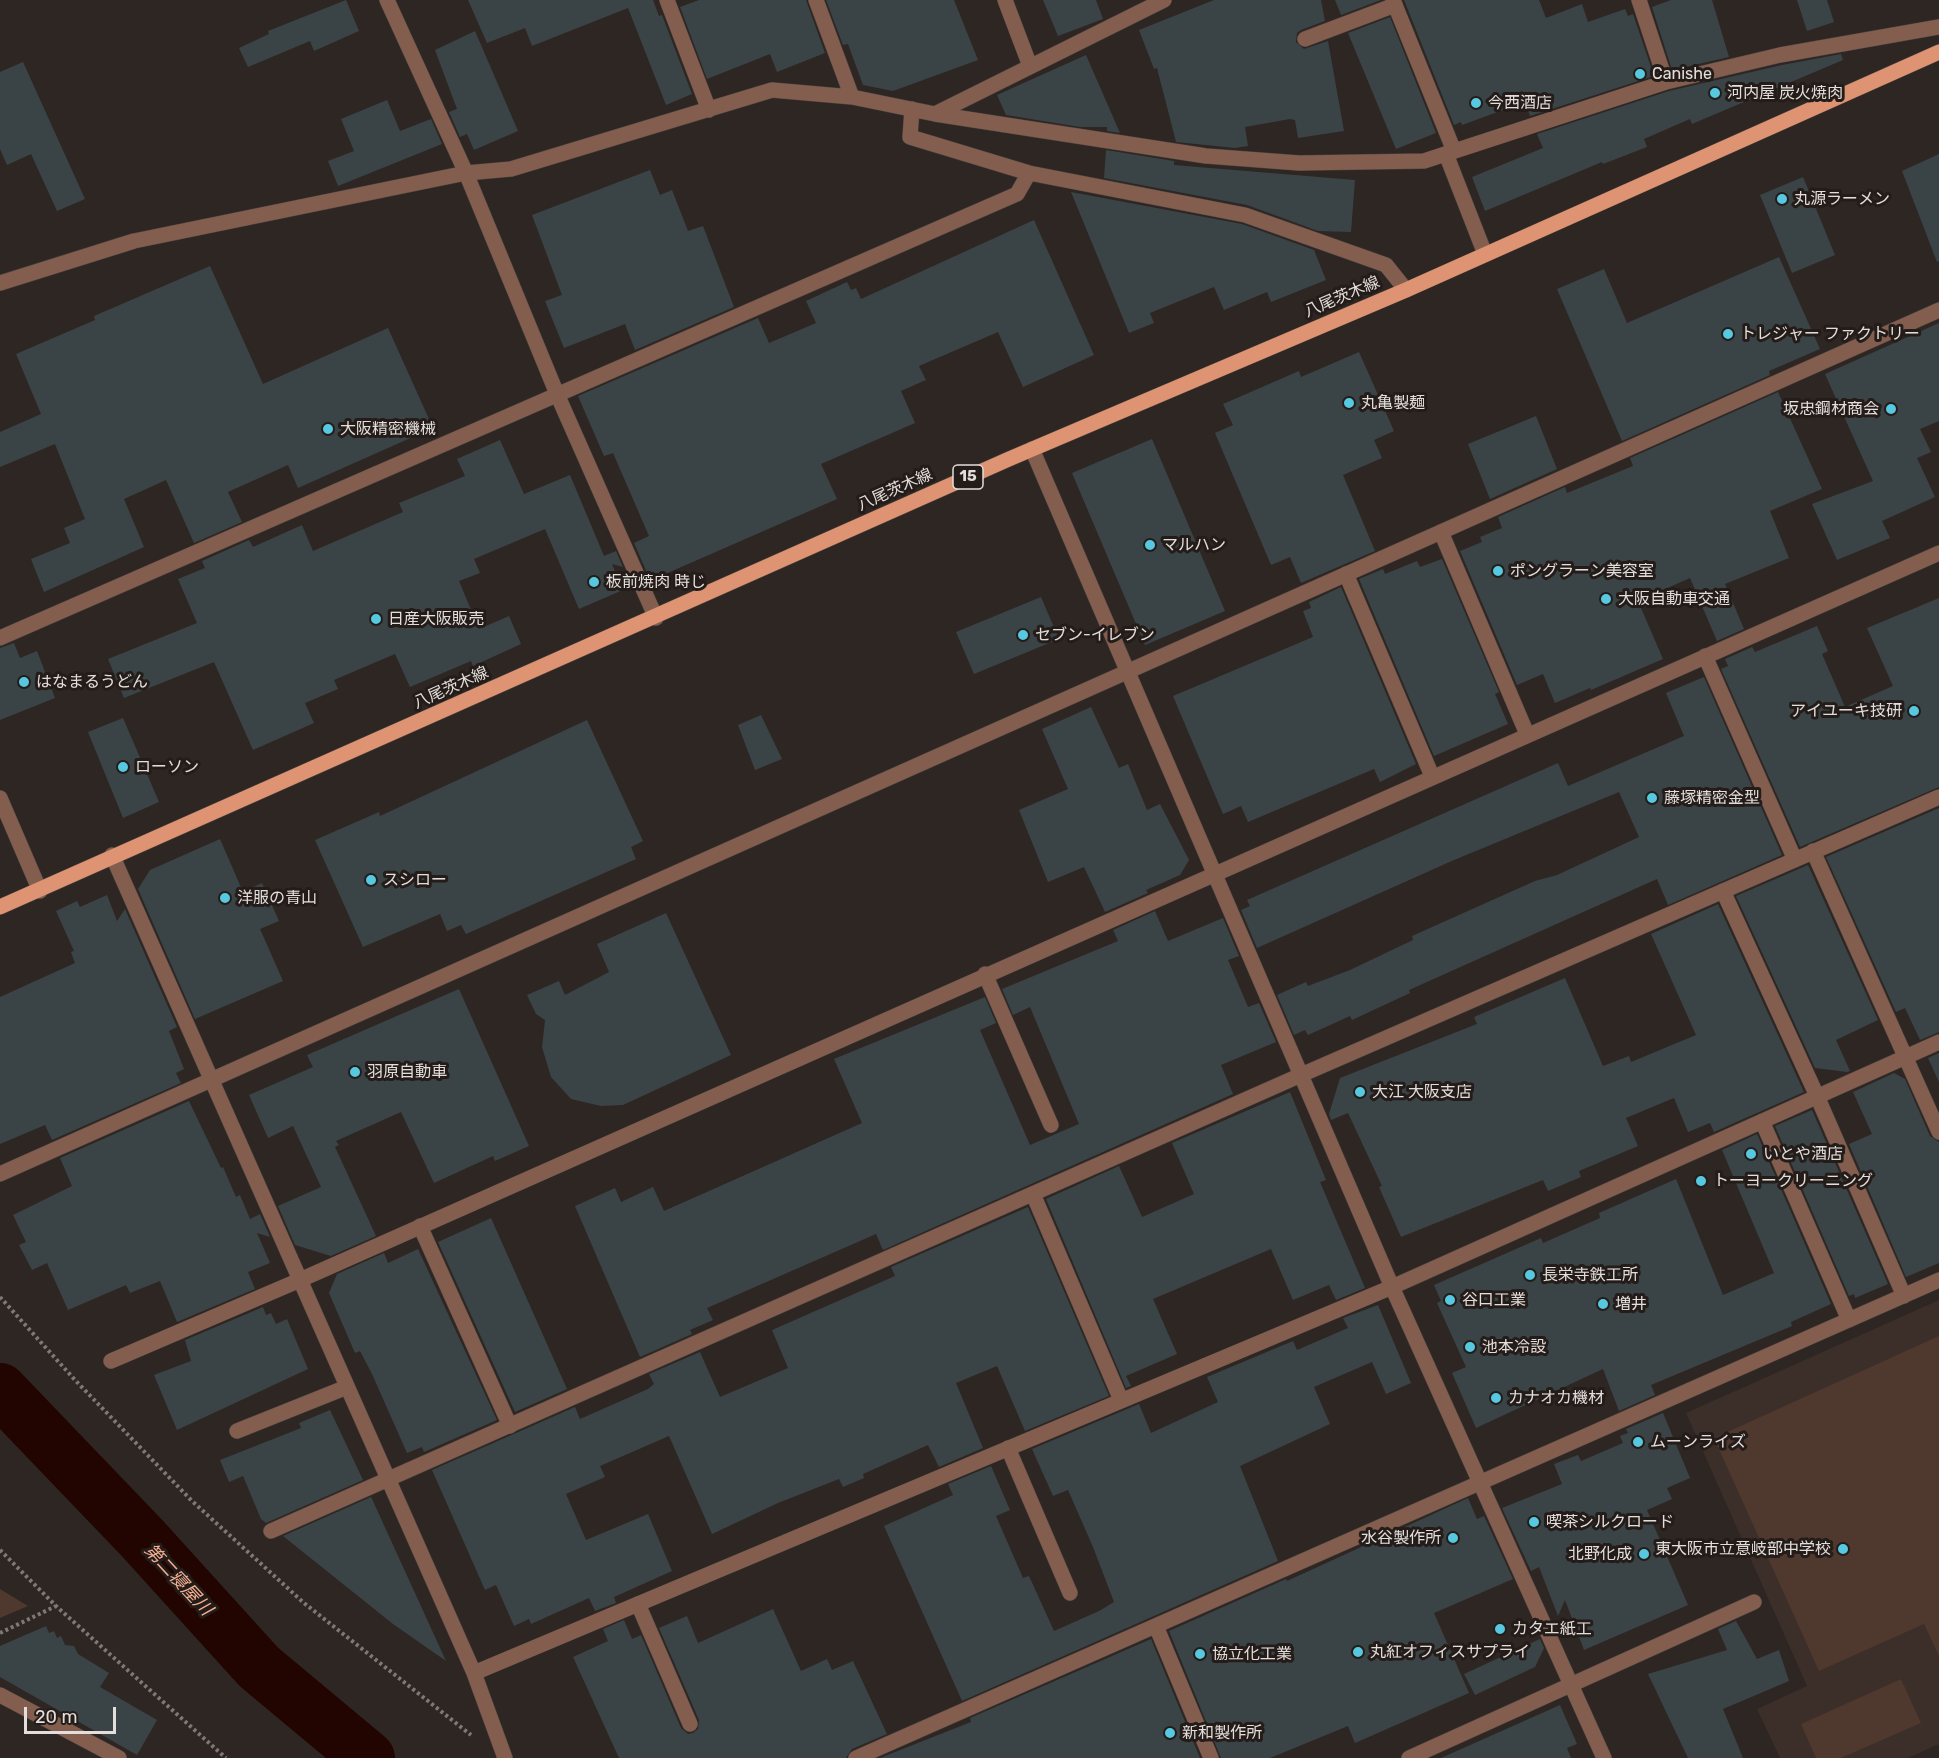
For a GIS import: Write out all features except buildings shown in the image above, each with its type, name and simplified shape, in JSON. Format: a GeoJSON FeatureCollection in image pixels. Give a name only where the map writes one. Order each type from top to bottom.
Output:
{"type":"FeatureCollection","features":[{"type":"Feature","properties":{"kind":"main road","name":"八尾茨木線"},"geometry":{"type":"LineString","coordinates":[[0,907],[40,891],[112,855],[656,618],[1032,449],[1406,290],[1939,52]]}},
{"type":"Feature","properties":{"kind":"street"},"geometry":{"type":"LineString","coordinates":[[387,0],[466,173],[557,394],[656,618]]}},
{"type":"Feature","properties":{"kind":"street"},"geometry":{"type":"LineString","coordinates":[[667,0],[709,110]]}},
{"type":"Feature","properties":{"kind":"street"},"geometry":{"type":"LineString","coordinates":[[816,0],[852,97]]}},
{"type":"Feature","properties":{"kind":"street"},"geometry":{"type":"LineString","coordinates":[[1005,0],[1030,66]]}},
{"type":"Feature","properties":{"kind":"street"},"geometry":{"type":"LineString","coordinates":[[935,114],[1148,4],[1164,0]]}},
{"type":"Feature","properties":{"kind":"street"},"geometry":{"type":"LineString","coordinates":[[1640,0],[1666,82]]}},
{"type":"Feature","properties":{"kind":"street"},"geometry":{"type":"LineString","coordinates":[[1305,39],[1394,3],[1450,152],[1485,254]]}},
{"type":"Feature","properties":{"kind":"street"},"geometry":{"type":"LineString","coordinates":[[0,283],[134,241],[466,173],[511,169],[772,90],[852,97],[935,114],[1206,156],[1299,163],[1424,161],[1666,82],[1780,55],[1939,27]]}},
{"type":"Feature","properties":{"kind":"street"},"geometry":{"type":"LineString","coordinates":[[912,109],[910,137],[1029,173],[1245,215],[1386,265],[1406,290]]}},
{"type":"Feature","properties":{"kind":"street"},"geometry":{"type":"LineString","coordinates":[[0,638],[1017,194],[1029,173]]}},
{"type":"Feature","properties":{"kind":"street"},"geometry":{"type":"LineString","coordinates":[[0,1174],[1939,310]]}},
{"type":"Feature","properties":{"kind":"street"},"geometry":{"type":"LineString","coordinates":[[1032,449],[1392,1287],[1604,1758]]}},
{"type":"Feature","properties":{"kind":"street"},"geometry":{"type":"LineString","coordinates":[[1441,532],[1527,734]]}},
{"type":"Feature","properties":{"kind":"street"},"geometry":{"type":"LineString","coordinates":[[111,1361],[300,1280],[985,974],[1939,553]]}},
{"type":"Feature","properties":{"kind":"street"},"geometry":{"type":"LineString","coordinates":[[1346,574],[1432,776]]}},
{"type":"Feature","properties":{"kind":"street"},"geometry":{"type":"LineString","coordinates":[[1704,656],[1795,860]]}},
{"type":"Feature","properties":{"kind":"street"},"geometry":{"type":"LineString","coordinates":[[271,1531],[1301,1075],[1939,797]]}},
{"type":"Feature","properties":{"kind":"street"},"geometry":{"type":"LineString","coordinates":[[0,798],[40,891]]}},
{"type":"Feature","properties":{"kind":"street"},"geometry":{"type":"LineString","coordinates":[[1814,851],[1939,1132]]}},
{"type":"Feature","properties":{"kind":"street"},"geometry":{"type":"LineString","coordinates":[[112,855],[474,1673],[504,1757]]}},
{"type":"Feature","properties":{"kind":"street"},"geometry":{"type":"LineString","coordinates":[[1723,891],[1817,1096],[1904,1296]]}},
{"type":"Feature","properties":{"kind":"street"},"geometry":{"type":"LineString","coordinates":[[985,974],[1051,1125]]}},
{"type":"Feature","properties":{"kind":"street"},"geometry":{"type":"LineString","coordinates":[[474,1673],[1392,1287],[1939,1042]]}},
{"type":"Feature","properties":{"kind":"street"},"geometry":{"type":"LineString","coordinates":[[1762,1121],[1850,1320]]}},
{"type":"Feature","properties":{"kind":"street"},"geometry":{"type":"LineString","coordinates":[[1032,1194],[1121,1400]]}},
{"type":"Feature","properties":{"kind":"street"},"geometry":{"type":"LineString","coordinates":[[420,1226],[510,1426]]}},
{"type":"Feature","properties":{"kind":"street"},"geometry":{"type":"LineString","coordinates":[[856,1758],[1939,1280]]}},
{"type":"Feature","properties":{"kind":"street"},"geometry":{"type":"LineString","coordinates":[[237,1431],[347,1387]]}},
{"type":"Feature","properties":{"kind":"street"},"geometry":{"type":"LineString","coordinates":[[1008,1448],[1070,1593]]}},
{"type":"Feature","properties":{"kind":"street"},"geometry":{"type":"LineString","coordinates":[[1409,1758],[1571,1687],[1754,1602]]}},
{"type":"Feature","properties":{"kind":"street"},"geometry":{"type":"LineString","coordinates":[[638,1604],[690,1724]]}},
{"type":"Feature","properties":{"kind":"street"},"geometry":{"type":"LineString","coordinates":[[1156,1626],[1211,1758]]}},
{"type":"Feature","properties":{"kind":"street"},"geometry":{"type":"LineString","coordinates":[[0,1695],[119,1758]]}},
{"type":"Feature","properties":{"kind":"path"},"geometry":{"type":"LineString","coordinates":[[0,1297],[75,1380],[184,1492],[252,1556],[304,1603],[455,1724],[504,1757]]}},
{"type":"Feature","properties":{"kind":"path"},"geometry":{"type":"LineString","coordinates":[[0,1550],[56,1606],[226,1758]]}},
{"type":"Feature","properties":{"kind":"path"},"geometry":{"type":"LineString","coordinates":[[0,1634],[56,1606]]}},
{"type":"Feature","properties":{"kind":"shaded area","name":"東大阪市立意岐部中学校"},"geometry":{"type":"Polygon","coordinates":[[[1939,1300],[1939,1744],[1908,1758],[1780,1758],[1757,1709],[1807,1686],[1686,1413],[1939,1300]]]}},
{"type":"Feature","properties":{"kind":"shaded area","name":"東大阪市立意岐部中学校"},"geometry":{"type":"Polygon","coordinates":[[[1939,1336],[1939,1656],[1924,1624],[1819,1671],[1714,1438],[1939,1336]]]}},
{"type":"Feature","properties":{"kind":"shaded area"},"geometry":{"type":"Polygon","coordinates":[[[0,1589],[28,1606],[0,1618],[0,1589]]]}},
{"type":"Feature","properties":{"kind":"shaded area"},"geometry":{"type":"Polygon","coordinates":[[[1901,1679],[1921,1723],[1841,1758],[1816,1758],[1801,1724],[1901,1679]]]}},
{"type":"Feature","properties":{"kind":"waterway","name":"第二寝屋川"},"geometry":{"type":"LineString","coordinates":[[0,1390],[142,1538],[259,1667],[368,1758]]}},
{"type":"Feature","properties":{"kind":"place","name":"Canishe"},"geometry":{"type":"Point","coordinates":[1640,74]}},
{"type":"Feature","properties":{"kind":"place","name":"河内屋 炭火焼肉"},"geometry":{"type":"Point","coordinates":[1715,93]}},
{"type":"Feature","properties":{"kind":"place","name":"今西酒店"},"geometry":{"type":"Point","coordinates":[1476,103]}},
{"type":"Feature","properties":{"kind":"place","name":"丸源ラーメン"},"geometry":{"type":"Point","coordinates":[1782,199]}},
{"type":"Feature","properties":{"kind":"place","name":"トレジャー ファクトリー"},"geometry":{"type":"Point","coordinates":[1728,334]}},
{"type":"Feature","properties":{"kind":"place","name":"丸亀製麺"},"geometry":{"type":"Point","coordinates":[1349,403]}},
{"type":"Feature","properties":{"kind":"place","name":"坂忠鋼材商会"},"geometry":{"type":"Point","coordinates":[1891,409]}},
{"type":"Feature","properties":{"kind":"place","name":"大阪精密機械"},"geometry":{"type":"Point","coordinates":[328,429]}},
{"type":"Feature","properties":{"kind":"place","name":"マルハン"},"geometry":{"type":"Point","coordinates":[1150,545]}},
{"type":"Feature","properties":{"kind":"place","name":"ポングラーン美容室"},"geometry":{"type":"Point","coordinates":[1498,571]}},
{"type":"Feature","properties":{"kind":"place","name":"板前焼肉 時じ"},"geometry":{"type":"Point","coordinates":[594,582]}},
{"type":"Feature","properties":{"kind":"place","name":"大阪自動車交通"},"geometry":{"type":"Point","coordinates":[1606,599]}},
{"type":"Feature","properties":{"kind":"place","name":"日産大阪販売"},"geometry":{"type":"Point","coordinates":[376,619]}},
{"type":"Feature","properties":{"kind":"place","name":"セブン-イレブン"},"geometry":{"type":"Point","coordinates":[1023,635]}},
{"type":"Feature","properties":{"kind":"place","name":"はなまるうどん"},"geometry":{"type":"Point","coordinates":[24,682]}},
{"type":"Feature","properties":{"kind":"place","name":"アイユーキ技研"},"geometry":{"type":"Point","coordinates":[1914,711]}},
{"type":"Feature","properties":{"kind":"place","name":"ローソン"},"geometry":{"type":"Point","coordinates":[123,767]}},
{"type":"Feature","properties":{"kind":"place","name":"藤塚精密金型"},"geometry":{"type":"Point","coordinates":[1652,798]}},
{"type":"Feature","properties":{"kind":"place","name":"スシロー"},"geometry":{"type":"Point","coordinates":[371,880]}},
{"type":"Feature","properties":{"kind":"place","name":"洋服の青山"},"geometry":{"type":"Point","coordinates":[225,898]}},
{"type":"Feature","properties":{"kind":"place","name":"羽原自動車"},"geometry":{"type":"Point","coordinates":[355,1072]}},
{"type":"Feature","properties":{"kind":"place","name":"大江 大阪支店"},"geometry":{"type":"Point","coordinates":[1360,1092]}},
{"type":"Feature","properties":{"kind":"place","name":"いとや酒店"},"geometry":{"type":"Point","coordinates":[1751,1154]}},
{"type":"Feature","properties":{"kind":"place","name":"トーヨークリーニング"},"geometry":{"type":"Point","coordinates":[1701,1181]}},
{"type":"Feature","properties":{"kind":"place","name":"長栄寺鉄工所"},"geometry":{"type":"Point","coordinates":[1530,1275]}},
{"type":"Feature","properties":{"kind":"place","name":"谷口工業"},"geometry":{"type":"Point","coordinates":[1450,1300]}},
{"type":"Feature","properties":{"kind":"place","name":"増井"},"geometry":{"type":"Point","coordinates":[1603,1304]}},
{"type":"Feature","properties":{"kind":"place","name":"池本冷設"},"geometry":{"type":"Point","coordinates":[1470,1347]}},
{"type":"Feature","properties":{"kind":"place","name":"カナオカ機材"},"geometry":{"type":"Point","coordinates":[1496,1398]}},
{"type":"Feature","properties":{"kind":"place","name":"ムーンライズ"},"geometry":{"type":"Point","coordinates":[1638,1442]}},
{"type":"Feature","properties":{"kind":"place","name":"喫茶シルクロード"},"geometry":{"type":"Point","coordinates":[1534,1522]}},
{"type":"Feature","properties":{"kind":"place","name":"水谷製作所"},"geometry":{"type":"Point","coordinates":[1453,1538]}},
{"type":"Feature","properties":{"kind":"place","name":"東大阪市立意岐部中学校"},"geometry":{"type":"Point","coordinates":[1843,1549]}},
{"type":"Feature","properties":{"kind":"place","name":"北野化成"},"geometry":{"type":"Point","coordinates":[1644,1554]}},
{"type":"Feature","properties":{"kind":"place","name":"カタエ紙工"},"geometry":{"type":"Point","coordinates":[1500,1629]}},
{"type":"Feature","properties":{"kind":"place","name":"丸紅オフィスサプライ"},"geometry":{"type":"Point","coordinates":[1358,1652]}},
{"type":"Feature","properties":{"kind":"place","name":"協立化工業"},"geometry":{"type":"Point","coordinates":[1200,1654]}},
{"type":"Feature","properties":{"kind":"place","name":"新和製作所"},"geometry":{"type":"Point","coordinates":[1170,1733]}}]}
